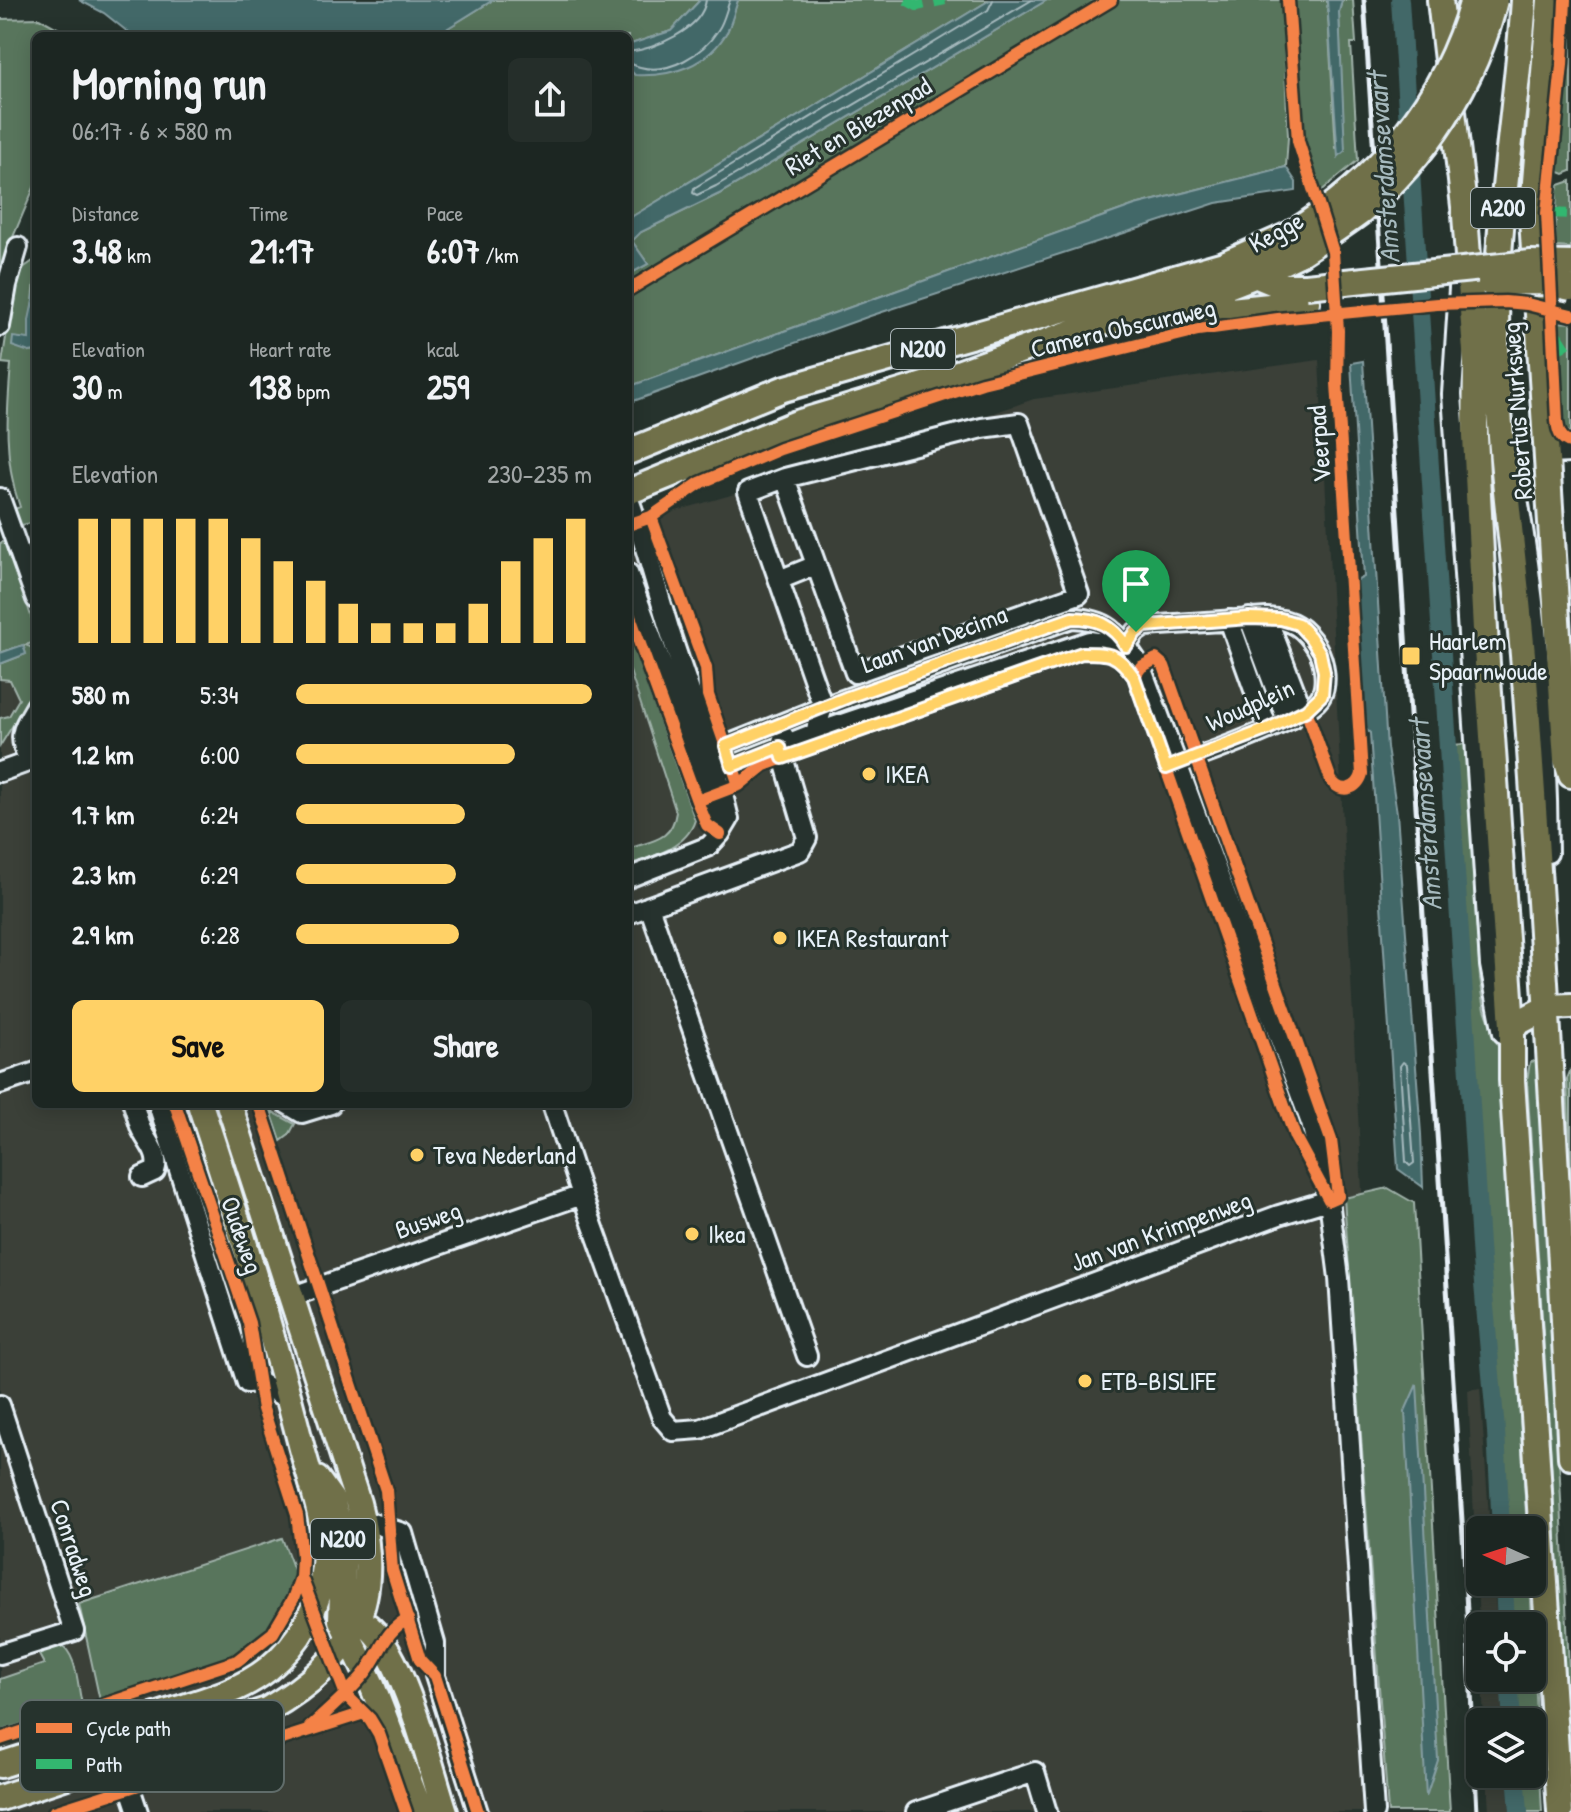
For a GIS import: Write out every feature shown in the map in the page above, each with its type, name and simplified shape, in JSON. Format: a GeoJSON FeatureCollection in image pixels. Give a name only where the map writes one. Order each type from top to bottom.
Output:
{"type":"FeatureCollection","features":[{"type":"Feature","properties":{"kind":"main road","name":"A200"},"geometry":{"type":"LineString","coordinates":[[1440,0],[1465,215],[1476,364],[1475,436],[1486,649],[1512,1026]]}},
{"type":"Feature","properties":{"kind":"main road","name":"Kegge"},"geometry":{"type":"LineString","coordinates":[[1152,309],[1215,291],[1256,275],[1356,188],[1403,139],[1421,115],[1450,63],[1473,0]]}},
{"type":"Feature","properties":{"kind":"main road","name":"Kegge"},"geometry":{"type":"LineString","coordinates":[[1224,264],[1294,245],[1360,212],[1383,192],[1424,147],[1453,102],[1472,66],[1495,0]]}},
{"type":"Feature","properties":{"kind":"main road","name":"A200"},"geometry":{"type":"LineString","coordinates":[[1524,0],[1498,264],[1496,345],[1525,676],[1542,936],[1559,1006]]}},
{"type":"Feature","properties":{"kind":"main road","name":"Robertus Nurksweg"},"geometry":{"type":"LineString","coordinates":[[1550,0],[1532,218],[1559,454],[1566,759],[1571,775]]}},
{"type":"Feature","properties":{"kind":"main road","name":"Camera Obscuraweg"},"geometry":{"type":"LineString","coordinates":[[632,493],[797,423],[941,379],[1078,330],[1152,309],[1192,314],[1306,294],[1531,263],[1571,264]]}},
{"type":"Feature","properties":{"kind":"main road","name":"Camera Obscuraweg"},"geometry":{"type":"LineString","coordinates":[[632,450],[783,389],[1224,264],[1306,294],[1508,281],[1543,282],[1571,288]]}},
{"type":"Feature","properties":{"kind":"main road"},"geometry":{"type":"LineString","coordinates":[[1512,1026],[1559,1006],[1571,1457]]}},
{"type":"Feature","properties":{"kind":"main road"},"geometry":{"type":"LineString","coordinates":[[1512,1026],[1561,1042]]}},
{"type":"Feature","properties":{"kind":"main road"},"geometry":{"type":"LineString","coordinates":[[1512,1026],[1512,1080],[1560,1812]]}},
{"type":"Feature","properties":{"kind":"main road","name":"Oudeweg"},"geometry":{"type":"LineString","coordinates":[[201,1108],[268,1317],[324,1542],[320,1590],[306,1627]]}},
{"type":"Feature","properties":{"kind":"main road","name":"Oudeweg"},"geometry":{"type":"LineString","coordinates":[[230,1108],[363,1520],[367,1593],[349,1626]]}},
{"type":"Feature","properties":{"kind":"main road","name":"Oudeweg"},"geometry":{"type":"LineString","coordinates":[[307,1468],[329,1495],[341,1527],[349,1626]]}},
{"type":"Feature","properties":{"kind":"main road"},"geometry":{"type":"LineString","coordinates":[[282,1700],[317,1677],[349,1626]]}},
{"type":"Feature","properties":{"kind":"main road"},"geometry":{"type":"LineString","coordinates":[[349,1626],[421,1812]]}},
{"type":"Feature","properties":{"kind":"main road"},"geometry":{"type":"LineString","coordinates":[[202,1700],[233,1689],[273,1665],[306,1627],[349,1626],[374,1631],[399,1674],[445,1812]]}},
{"type":"Feature","properties":{"kind":"main road"},"geometry":{"type":"LineString","coordinates":[[0,1765],[20,1759]]}},
{"type":"Feature","properties":{"kind":"main road"},"geometry":{"type":"LineString","coordinates":[[1,1799],[21,1792]]}},
{"type":"Feature","properties":{"kind":"street","name":"A200"},"geometry":{"type":"LineString","coordinates":[[1465,215],[1452,394],[1490,965],[1512,1080]]}},
{"type":"Feature","properties":{"kind":"street"},"geometry":{"type":"LineString","coordinates":[[0,326],[18,247]]}},
{"type":"Feature","properties":{"kind":"street"},"geometry":{"type":"LineString","coordinates":[[785,478],[855,673],[1079,594],[1019,423],[982,428],[785,478],[748,492],[823,707],[815,733]]}},
{"type":"Feature","properties":{"kind":"street"},"geometry":{"type":"LineString","coordinates":[[0,498],[32,588]]}},
{"type":"Feature","properties":{"kind":"street"},"geometry":{"type":"LineString","coordinates":[[632,506],[699,719],[703,755]]}},
{"type":"Feature","properties":{"kind":"street"},"geometry":{"type":"LineString","coordinates":[[779,580],[816,565]]}},
{"type":"Feature","properties":{"kind":"street"},"geometry":{"type":"LineString","coordinates":[[632,583],[710,774],[720,834],[709,846],[632,876]]}},
{"type":"Feature","properties":{"kind":"street","name":"Laan van Decima"},"geometry":{"type":"LineString","coordinates":[[703,755],[823,707],[1072,618],[1100,621],[1117,632],[1141,667],[1311,1123],[1329,1200]]}},
{"type":"Feature","properties":{"kind":"street"},"geometry":{"type":"LineString","coordinates":[[1258,618],[1295,716]]}},
{"type":"Feature","properties":{"kind":"street","name":"Woudplein"},"geometry":{"type":"LineString","coordinates":[[1126,646],[1145,626],[1258,618],[1281,619],[1298,624],[1320,653],[1324,672],[1322,695],[1315,704],[1268,729],[1177,765]]}},
{"type":"Feature","properties":{"kind":"street"},"geometry":{"type":"LineString","coordinates":[[1229,620],[1268,729]]}},
{"type":"Feature","properties":{"kind":"street"},"geometry":{"type":"LineString","coordinates":[[962,656],[964,635]]}},
{"type":"Feature","properties":{"kind":"street","name":"Laan van Decima"},"geometry":{"type":"LineString","coordinates":[[710,774],[815,733],[1089,641],[1126,646]]}},
{"type":"Feature","properties":{"kind":"street"},"geometry":{"type":"LineString","coordinates":[[0,772],[32,760],[21,744],[21,732],[32,713]]}},
{"type":"Feature","properties":{"kind":"street"},"geometry":{"type":"LineString","coordinates":[[699,719],[722,733],[753,735]]}},
{"type":"Feature","properties":{"kind":"street"},"geometry":{"type":"LineString","coordinates":[[632,912],[800,851],[807,838],[780,747],[791,720]]}},
{"type":"Feature","properties":{"kind":"street"},"geometry":{"type":"LineString","coordinates":[[649,906],[807,1356]]}},
{"type":"Feature","properties":{"kind":"street"},"geometry":{"type":"LineString","coordinates":[[0,1084],[32,1073]]}},
{"type":"Feature","properties":{"kind":"street"},"geometry":{"type":"LineString","coordinates":[[134,1108],[157,1164],[152,1174],[142,1177]]}},
{"type":"Feature","properties":{"kind":"street","name":"Oudeweg"},"geometry":{"type":"LineString","coordinates":[[159,1108],[247,1383],[259,1382],[290,1401]]}},
{"type":"Feature","properties":{"kind":"street"},"geometry":{"type":"LineString","coordinates":[[294,1108],[302,1113],[318,1108]]}},
{"type":"Feature","properties":{"kind":"street"},"geometry":{"type":"LineString","coordinates":[[553,1108],[582,1195]]}},
{"type":"Feature","properties":{"kind":"street"},"geometry":{"type":"LineString","coordinates":[[1311,1194],[1329,1200],[1339,1278],[1374,1812]]}},
{"type":"Feature","properties":{"kind":"street","name":"Jan van Krimpenweg"},"geometry":{"type":"LineString","coordinates":[[582,1195],[662,1418],[673,1431],[700,1429],[1279,1215],[1329,1200]]}},
{"type":"Feature","properties":{"kind":"street","name":"Busweg"},"geometry":{"type":"LineString","coordinates":[[293,1296],[582,1195]]}},
{"type":"Feature","properties":{"kind":"street","name":"Conradweg"},"geometry":{"type":"LineString","coordinates":[[0,1405],[74,1631],[0,1654]]}},
{"type":"Feature","properties":{"kind":"street"},"geometry":{"type":"LineString","coordinates":[[363,1520],[403,1533],[435,1643],[435,1676],[478,1812]]}},
{"type":"Feature","properties":{"kind":"street"},"geometry":{"type":"LineString","coordinates":[[916,1812],[1035,1772],[1047,1812]]}},
{"type":"Feature","properties":{"kind":"street"},"geometry":{"type":"LineString","coordinates":[[131,1792],[138,1812]]}},
{"type":"Feature","properties":{"kind":"shaded area"},"geometry":{"type":"Polygon","coordinates":[[[1319,360],[1371,1365],[1401,1812],[0,1812],[0,659],[32,655],[32,1108],[632,1108],[632,524],[889,449],[1034,399],[1319,360]]]}},
{"type":"Feature","properties":{"kind":"shaded area"},"geometry":{"type":"Polygon","coordinates":[[[1480,1388],[1489,1516],[1474,1516],[1468,1390],[1480,1388]]]}},
{"type":"Feature","properties":{"kind":"shaded area"},"geometry":{"type":"Polygon","coordinates":[[[1478,1596],[1495,1596],[1496,1612],[1478,1612],[1478,1596]]]}},
{"type":"Feature","properties":{"kind":"shaded area"},"geometry":{"type":"Polygon","coordinates":[[[1483,1692],[1501,1692],[1503,1708],[1483,1708],[1483,1692]]]}},
{"type":"Feature","properties":{"kind":"shaded area"},"geometry":{"type":"Polygon","coordinates":[[[1488,1788],[1508,1788],[1510,1812],[1489,1812],[1488,1788]]]}},
{"type":"Feature","properties":{"kind":"green space"},"geometry":{"type":"Polygon","coordinates":[[[493,0],[700,0],[671,31],[632,44],[632,32],[441,32],[493,0]]]}},
{"type":"Feature","properties":{"kind":"green space"},"geometry":{"type":"Polygon","coordinates":[[[738,0],[990,0],[632,217],[632,72],[635,75],[727,32],[738,0]]]}},
{"type":"Feature","properties":{"kind":"green space"},"geometry":{"type":"Polygon","coordinates":[[[1047,0],[1104,0],[632,282],[632,273],[648,264],[632,241],[641,232],[719,194],[1047,0]]]}},
{"type":"Feature","properties":{"kind":"green space"},"geometry":{"type":"Polygon","coordinates":[[[1119,0],[1282,0],[1288,137],[1286,167],[1135,205],[632,386],[632,285],[1050,45],[1119,0]]]}},
{"type":"Feature","properties":{"kind":"green space"},"geometry":{"type":"Polygon","coordinates":[[[1291,0],[1327,0],[1336,148],[1344,150],[1339,12],[1342,0],[1353,0],[1356,43],[1351,43],[1358,160],[1319,193],[1300,134],[1291,0]]]}},
{"type":"Feature","properties":{"kind":"green space"},"geometry":{"type":"Polygon","coordinates":[[[1571,0],[1571,171],[1564,174],[1558,168],[1558,128],[1571,0]]]}},
{"type":"Feature","properties":{"kind":"green space"},"geometry":{"type":"Polygon","coordinates":[[[39,18],[65,32],[32,32],[32,192],[13,237],[0,287],[0,19],[39,18]]]}},
{"type":"Feature","properties":{"kind":"green space"},"geometry":{"type":"Polygon","coordinates":[[[1571,181],[1571,248],[1555,247],[1557,191],[1559,185],[1571,181]]]}},
{"type":"Feature","properties":{"kind":"green space"},"geometry":{"type":"Polygon","coordinates":[[[32,262],[29,352],[32,352],[32,523],[17,526],[12,510],[20,507],[11,471],[8,436],[11,364],[2,363],[16,273],[32,262]]]}},
{"type":"Feature","properties":{"kind":"green space"},"geometry":{"type":"Polygon","coordinates":[[[1557,322],[1571,323],[1571,433],[1563,422],[1557,322]]]}},
{"type":"Feature","properties":{"kind":"green space"},"geometry":{"type":"Polygon","coordinates":[[[7,541],[32,619],[32,643],[25,645],[32,648],[32,694],[0,746],[0,718],[9,716],[19,699],[10,680],[0,679],[0,664],[26,654],[23,645],[0,653],[0,543],[7,541]]]}},
{"type":"Feature","properties":{"kind":"green space"},"geometry":{"type":"Polygon","coordinates":[[[632,642],[695,820],[677,844],[632,864],[632,848],[665,834],[674,822],[676,812],[632,677],[632,642]]]}},
{"type":"Feature","properties":{"kind":"green space"},"geometry":{"type":"Polygon","coordinates":[[[1465,744],[1480,978],[1485,1009],[1498,1046],[1526,1516],[1504,1516],[1451,745],[1465,744]]]}},
{"type":"Feature","properties":{"kind":"green space"},"geometry":{"type":"Polygon","coordinates":[[[1540,1060],[1571,1710],[1571,1775],[1527,1080],[1530,1062],[1540,1060]]]}},
{"type":"Feature","properties":{"kind":"green space"},"geometry":{"type":"Polygon","coordinates":[[[1571,1069],[1571,1179],[1567,1079],[1571,1069]]]}},
{"type":"Feature","properties":{"kind":"green space"},"geometry":{"type":"Polygon","coordinates":[[[271,1111],[295,1124],[281,1141],[271,1111]]]}},
{"type":"Feature","properties":{"kind":"green space"},"geometry":{"type":"Polygon","coordinates":[[[1388,1188],[1414,1203],[1450,1812],[1388,1812],[1344,1198],[1388,1188]]]}},
{"type":"Feature","properties":{"kind":"green space"},"geometry":{"type":"Polygon","coordinates":[[[282,1538],[295,1573],[277,1619],[236,1657],[103,1700],[100,1700],[79,1604],[282,1538]]]}},
{"type":"Feature","properties":{"kind":"green space"},"geometry":{"type":"Polygon","coordinates":[[[1509,1596],[1531,1596],[1532,1612],[1510,1612],[1509,1596]]]}},
{"type":"Feature","properties":{"kind":"green space"},"geometry":{"type":"Polygon","coordinates":[[[59,1643],[65,1648],[76,1670],[81,1700],[20,1700],[20,1724],[0,1731],[0,1679],[44,1664],[37,1651],[59,1643]]]}},
{"type":"Feature","properties":{"kind":"green space"},"geometry":{"type":"Polygon","coordinates":[[[1515,1692],[1536,1692],[1537,1708],[1515,1708],[1515,1692]]]}},
{"type":"Feature","properties":{"kind":"green space"},"geometry":{"type":"Polygon","coordinates":[[[1521,1788],[1541,1788],[1542,1812],[1522,1812],[1521,1788]]]}},
{"type":"Feature","properties":{"kind":"water"},"geometry":{"type":"Polygon","coordinates":[[[79,0],[493,0],[441,32],[128,32],[104,13],[79,0]]]}},
{"type":"Feature","properties":{"kind":"water"},"geometry":{"type":"Polygon","coordinates":[[[700,0],[738,0],[728,30],[700,61],[662,74],[635,75],[632,72],[632,44],[671,31],[700,0]]]}},
{"type":"Feature","properties":{"kind":"water"},"geometry":{"type":"Polygon","coordinates":[[[990,0],[1047,0],[719,194],[641,232],[632,241],[632,217],[990,0]]]}},
{"type":"Feature","properties":{"kind":"water"},"geometry":{"type":"Polygon","coordinates":[[[1327,0],[1342,0],[1339,12],[1345,151],[1338,157],[1327,0]]]}},
{"type":"Feature","properties":{"kind":"water"},"geometry":{"type":"Polygon","coordinates":[[[1286,167],[1296,182],[1296,191],[1216,203],[870,316],[632,402],[632,386],[1135,205],[1286,167]]]}},
{"type":"Feature","properties":{"kind":"water"},"geometry":{"type":"Polygon","coordinates":[[[632,241],[648,264],[632,273],[632,241]]]}},
{"type":"Feature","properties":{"kind":"water"},"geometry":{"type":"Polygon","coordinates":[[[32,306],[32,352],[29,352],[12,346],[13,337],[29,339],[32,306]]]}},
{"type":"Feature","properties":{"kind":"water"},"geometry":{"type":"Polygon","coordinates":[[[1363,361],[1387,748],[1397,813],[1423,1187],[1398,1169],[1370,733],[1365,728],[1356,581],[1364,577],[1351,363],[1363,361]]]}},
{"type":"Feature","properties":{"kind":"water"},"geometry":{"type":"Polygon","coordinates":[[[23,645],[26,654],[0,664],[0,653],[23,645]]]}},
{"type":"Feature","properties":{"kind":"water"},"geometry":{"type":"Polygon","coordinates":[[[1417,1384],[1438,1760],[1426,1797],[1405,1411],[1417,1384]]]}},
{"type":"Feature","properties":{"kind":"waterway","name":"Amsterdamsevaart"},"geometry":{"type":"LineString","coordinates":[[1400,0],[1481,1261],[1500,1516]]}},
{"type":"Feature","properties":{"kind":"waterway","name":"Amsterdamsevaart"},"geometry":{"type":"LineString","coordinates":[[1505,1596],[1505,1612]]}},
{"type":"Feature","properties":{"kind":"waterway","name":"Amsterdamsevaart"},"geometry":{"type":"LineString","coordinates":[[1510,1692],[1511,1708]]}},
{"type":"Feature","properties":{"kind":"waterway","name":"Amsterdamsevaart"},"geometry":{"type":"LineString","coordinates":[[1517,1788],[1519,1812]]}},
{"type":"Feature","properties":{"kind":"railway"},"geometry":{"type":"LineString","coordinates":[[1364,0],[1464,1552],[1477,1812]]}},
{"type":"Feature","properties":{"kind":"marked path"},"geometry":{"type":"LineString","coordinates":[[906,0],[917,6],[945,0]]}},
{"type":"Feature","properties":{"kind":"marked path"},"geometry":{"type":"LineString","coordinates":[[1547,213],[1571,214]]}},
{"type":"Feature","properties":{"kind":"marked path"},"geometry":{"type":"LineString","coordinates":[[1556,333],[1571,356]]}},
{"type":"Feature","properties":{"kind":"cycle path","name":"Riet en Biezenpad"},"geometry":{"type":"LineString","coordinates":[[632,288],[1111,0]]}},
{"type":"Feature","properties":{"kind":"cycle path","name":"Veerpad"},"geometry":{"type":"LineString","coordinates":[[1288,0],[1298,141],[1333,252],[1338,331],[1337,383],[1362,774],[1353,786],[1340,788],[1331,780],[1306,710]]}},
{"type":"Feature","properties":{"kind":"cycle path"},"geometry":{"type":"LineString","coordinates":[[1565,0],[1562,65],[1547,213],[1557,421],[1562,437],[1571,442]]}},
{"type":"Feature","properties":{"kind":"cycle path"},"geometry":{"type":"LineString","coordinates":[[632,524],[651,517],[700,483],[780,449],[982,383],[1198,330],[1437,304],[1505,302],[1571,315]]}},
{"type":"Feature","properties":{"kind":"cycle path"},"geometry":{"type":"LineString","coordinates":[[651,517],[706,668],[708,695],[739,785]]}},
{"type":"Feature","properties":{"kind":"cycle path"},"geometry":{"type":"LineString","coordinates":[[632,622],[697,801],[707,825],[720,834]]}},
{"type":"Feature","properties":{"kind":"cycle path"},"geometry":{"type":"LineString","coordinates":[[697,801],[739,785],[764,765],[1082,653],[1114,655],[1134,677],[1295,1137],[1329,1200],[1338,1196],[1331,1140],[1164,666],[1156,659],[1141,667],[1134,677]]}},
{"type":"Feature","properties":{"kind":"cycle path"},"geometry":{"type":"LineString","coordinates":[[118,1700],[237,1661],[273,1633],[293,1599],[301,1577],[297,1515],[263,1409],[249,1323],[176,1108]]}},
{"type":"Feature","properties":{"kind":"cycle path"},"geometry":{"type":"LineString","coordinates":[[260,1108],[386,1490],[392,1570],[420,1660],[435,1676],[478,1812]]}},
{"type":"Feature","properties":{"kind":"cycle path"},"geometry":{"type":"LineString","coordinates":[[301,1577],[346,1695],[370,1719],[379,1734],[406,1812]]}},
{"type":"Feature","properties":{"kind":"cycle path"},"geometry":{"type":"LineString","coordinates":[[310,1727],[359,1680],[388,1636],[408,1619]]}},
{"type":"Feature","properties":{"kind":"cycle path"},"geometry":{"type":"LineString","coordinates":[[284,1739],[364,1713]]}},
{"type":"Feature","properties":{"kind":"cycle path"},"geometry":{"type":"LineString","coordinates":[[0,1739],[20,1732]]}},
{"type":"Feature","properties":{"kind":"cycle path"},"geometry":{"type":"LineString","coordinates":[[54,1812],[117,1792]]}},
{"type":"Feature","properties":{"kind":"place","name":"Haarlem Spaarnwoude"},"geometry":{"type":"Point","coordinates":[1411,656]}},
{"type":"Feature","properties":{"kind":"place","name":"IKEA"},"geometry":{"type":"Point","coordinates":[869,774]}},
{"type":"Feature","properties":{"kind":"place","name":"IKEA Restaurant"},"geometry":{"type":"Point","coordinates":[780,938]}},
{"type":"Feature","properties":{"kind":"place","name":"Teva Nederland"},"geometry":{"type":"Point","coordinates":[417,1155]}},
{"type":"Feature","properties":{"kind":"place","name":"Ikea"},"geometry":{"type":"Point","coordinates":[692,1234]}},
{"type":"Feature","properties":{"kind":"place","name":"ETB-BISLIFE"},"geometry":{"type":"Point","coordinates":[1085,1381]}},
{"type":"Feature","properties":{"kind":"route"},"geometry":{"type":"LineString","coordinates":[[1072,618],[1100,621],[1117,632],[1126,646],[1136,632],[1145,626],[1249,618],[1281,619],[1298,624],[1320,653],[1324,672],[1322,695],[1306,710],[1268,729],[1166,768],[1134,677],[1126,665],[1114,655],[1082,653],[783,758],[780,747],[732,766],[726,746],[1009,638],[1072,618]]}}]}
